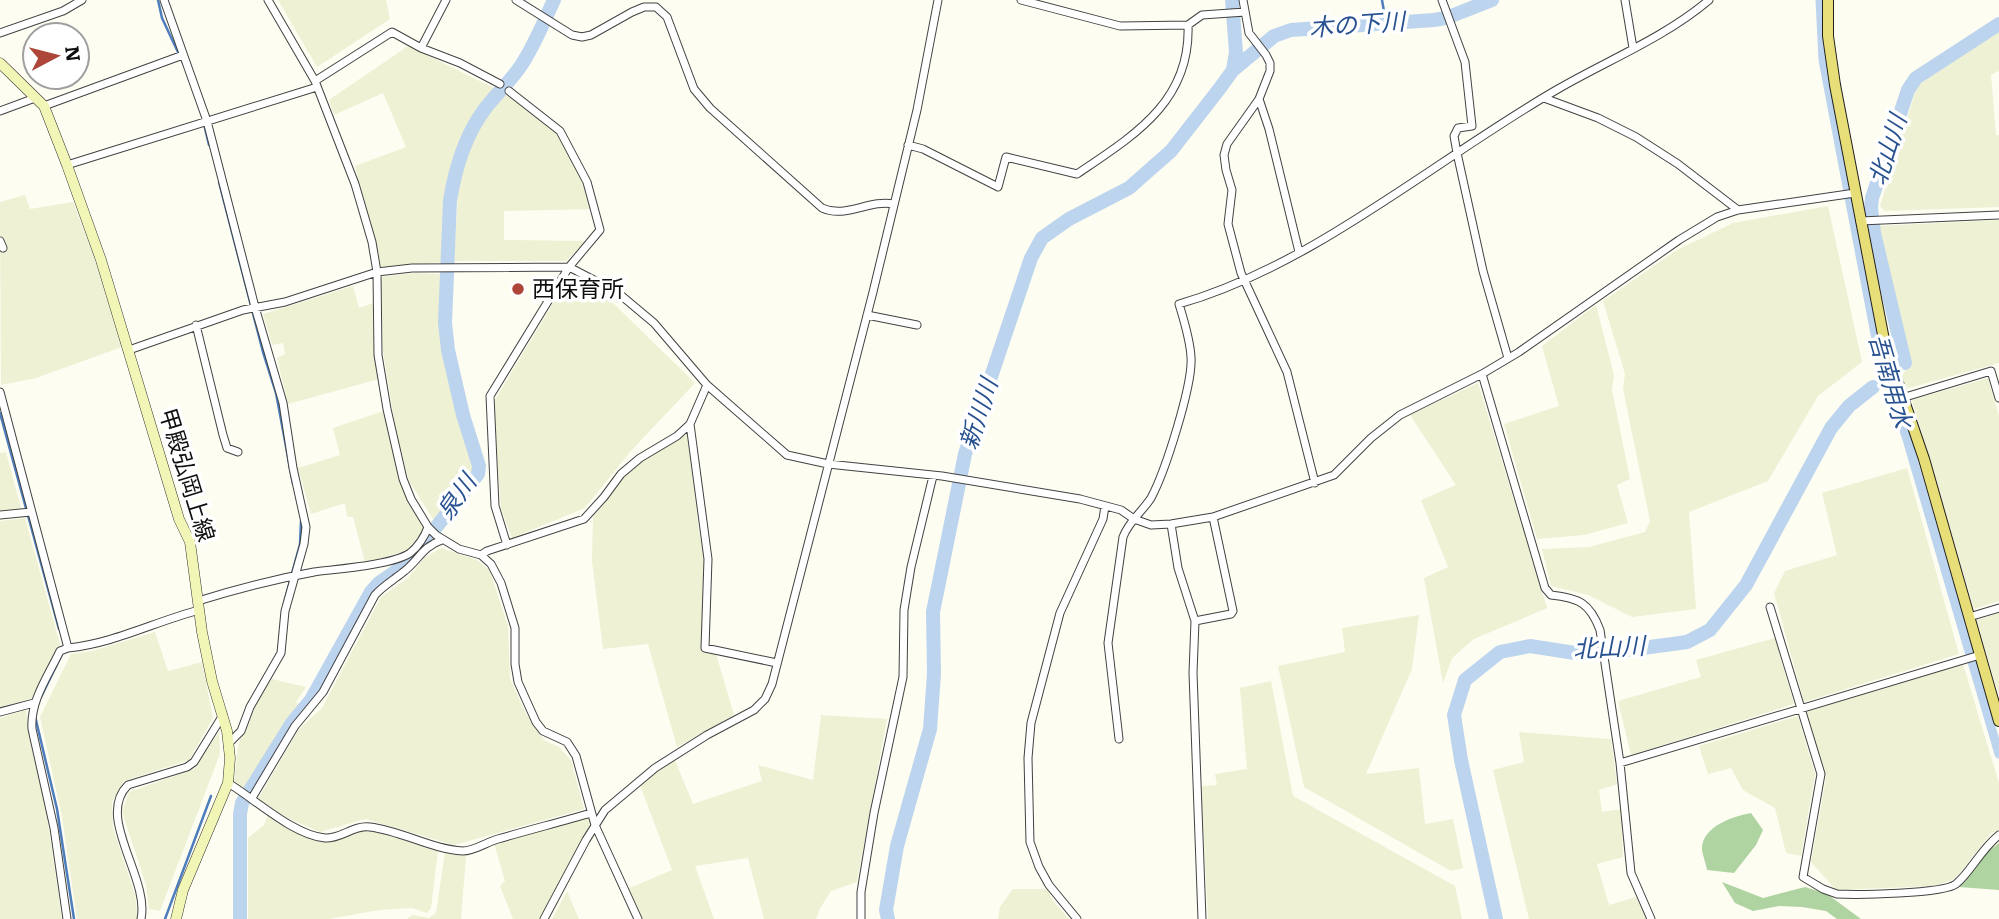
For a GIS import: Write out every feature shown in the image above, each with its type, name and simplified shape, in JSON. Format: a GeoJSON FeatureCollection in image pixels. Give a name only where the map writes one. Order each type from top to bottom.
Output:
{"type":"FeatureCollection","features":[{"type":"Feature","properties":{"kind":"main road"},"geometry":{"type":"LineString","coordinates":[[1828,0],[1828,36],[1850,193],[1864,221],[1885,345],[1924,459],[1969,617],[1974,657],[1999,721]]}},
{"type":"Feature","properties":{"kind":"main road","name":"甲殿弘岡上線"},"geometry":{"type":"LineString","coordinates":[[0,63],[44,106],[101,260],[179,519],[190,542],[198,606],[212,681],[223,715],[228,744],[228,783],[183,890],[176,919]]}},
{"type":"Feature","properties":{"kind":"street"},"geometry":{"type":"LineString","coordinates":[[0,33],[63,11],[82,0]]}},
{"type":"Feature","properties":{"kind":"street"},"geometry":{"type":"LineString","coordinates":[[164,0],[179,56],[197,88],[254,308],[283,403],[306,527],[304,544],[290,578],[281,653],[250,707],[241,731],[228,744]]}},
{"type":"Feature","properties":{"kind":"street"},"geometry":{"type":"LineString","coordinates":[[268,0],[316,84],[355,184],[372,242],[377,272],[378,355],[403,479],[411,499],[434,533],[459,549],[481,555],[491,564],[501,583],[515,628],[518,682],[536,722],[543,731],[567,742],[576,756],[590,813],[638,919]]}},
{"type":"Feature","properties":{"kind":"street"},"geometry":{"type":"LineString","coordinates":[[421,48],[446,0]]}},
{"type":"Feature","properties":{"kind":"street"},"geometry":{"type":"LineString","coordinates":[[516,0],[572,34],[582,37],[591,35],[644,7],[656,7],[667,17],[694,89],[710,108],[822,208],[841,212],[876,203],[894,204]]}},
{"type":"Feature","properties":{"kind":"street"},"geometry":{"type":"LineString","coordinates":[[544,919],[605,810],[655,768],[706,735],[754,710],[765,699],[777,663],[867,315],[908,145],[938,0]]}},
{"type":"Feature","properties":{"kind":"street"},"geometry":{"type":"LineString","coordinates":[[1021,0],[1113,25],[1188,26],[1202,15],[1243,12]]}},
{"type":"Feature","properties":{"kind":"street"},"geometry":{"type":"LineString","coordinates":[[1243,0],[1243,12],[1249,33],[1270,63],[1259,99],[1227,144],[1224,155],[1232,190],[1227,224],[1246,281],[1287,372],[1315,483]]}},
{"type":"Feature","properties":{"kind":"street"},"geometry":{"type":"LineString","coordinates":[[1442,0],[1468,74],[1472,126],[1458,128],[1454,136],[1457,153],[1483,271],[1508,358]]}},
{"type":"Feature","properties":{"kind":"street"},"geometry":{"type":"LineString","coordinates":[[1625,0],[1633,48]]}},
{"type":"Feature","properties":{"kind":"street"},"geometry":{"type":"LineString","coordinates":[[1119,739],[1108,643],[1123,537],[1128,526],[1150,499],[1163,470],[1191,372],[1191,354],[1179,304],[1215,294],[1246,281],[1324,238],[1544,98],[1686,19],[1709,0]]}},
{"type":"Feature","properties":{"kind":"street"},"geometry":{"type":"LineString","coordinates":[[908,145],[923,149],[998,187],[1006,156],[1077,174],[1135,135],[1158,113],[1179,81],[1187,55],[1188,26]]}},
{"type":"Feature","properties":{"kind":"street"},"geometry":{"type":"LineString","coordinates":[[67,165],[316,84],[392,32],[421,48],[460,63],[500,85]]}},
{"type":"Feature","properties":{"kind":"street"},"geometry":{"type":"LineString","coordinates":[[44,106],[179,56]]}},
{"type":"Feature","properties":{"kind":"street"},"geometry":{"type":"LineString","coordinates":[[507,545],[495,506],[490,396],[569,267],[600,230],[590,191],[560,131],[509,91]]}},
{"type":"Feature","properties":{"kind":"street"},"geometry":{"type":"LineString","coordinates":[[0,111],[36,98]]}},
{"type":"Feature","properties":{"kind":"street"},"geometry":{"type":"LineString","coordinates":[[1544,98],[1598,118],[1636,137],[1678,164],[1738,209]]}},
{"type":"Feature","properties":{"kind":"street"},"geometry":{"type":"LineString","coordinates":[[1259,99],[1299,252]]}},
{"type":"Feature","properties":{"kind":"street"},"geometry":{"type":"LineString","coordinates":[[129,350],[243,310],[285,302],[377,272],[412,268],[569,267],[617,292],[654,323],[706,385],[787,455],[828,464],[942,476],[1080,499],[1121,510],[1134,519],[1151,524],[1171,524],[1213,517],[1334,475],[1371,438],[1410,408],[1482,374],[1537,340],[1704,224],[1738,209],[1850,193]]}},
{"type":"Feature","properties":{"kind":"street"},"geometry":{"type":"LineString","coordinates":[[1864,221],[1999,215]]}},
{"type":"Feature","properties":{"kind":"street"},"geometry":{"type":"LineString","coordinates":[[867,315],[917,325]]}},
{"type":"Feature","properties":{"kind":"street"},"geometry":{"type":"LineString","coordinates":[[196,325],[222,435],[227,448],[238,452]]}},
{"type":"Feature","properties":{"kind":"street"},"geometry":{"type":"LineString","coordinates":[[1902,398],[1991,371],[1999,398]]}},
{"type":"Feature","properties":{"kind":"street"},"geometry":{"type":"LineString","coordinates":[[1482,374],[1545,588],[1551,595],[1587,605],[1600,630],[1620,763],[1632,873],[1651,919]]}},
{"type":"Feature","properties":{"kind":"street"},"geometry":{"type":"LineString","coordinates":[[481,555],[584,519],[621,474],[690,424],[706,385]]}},
{"type":"Feature","properties":{"kind":"street"},"geometry":{"type":"LineString","coordinates":[[0,392],[27,513],[65,649],[34,703],[31,717],[54,828],[67,919]]}},
{"type":"Feature","properties":{"kind":"street"},"geometry":{"type":"LineString","coordinates":[[690,424],[708,559],[705,648],[777,663]]}},
{"type":"Feature","properties":{"kind":"street"},"geometry":{"type":"LineString","coordinates":[[861,919],[861,892],[874,813],[903,677],[904,610],[911,567],[933,476]]}},
{"type":"Feature","properties":{"kind":"street"},"geometry":{"type":"LineString","coordinates":[[1077,919],[1038,867],[1031,842],[1028,758],[1031,723],[1060,612],[1103,519],[1105,506]]}},
{"type":"Feature","properties":{"kind":"street"},"geometry":{"type":"LineString","coordinates":[[0,515],[27,513]]}},
{"type":"Feature","properties":{"kind":"street"},"geometry":{"type":"LineString","coordinates":[[1195,621],[1231,614],[1233,611],[1213,517]]}},
{"type":"Feature","properties":{"kind":"street"},"geometry":{"type":"LineString","coordinates":[[1171,524],[1178,568],[1195,621],[1194,673],[1202,919]]}},
{"type":"Feature","properties":{"kind":"street"},"geometry":{"type":"LineString","coordinates":[[65,649],[122,637],[198,606],[290,578],[313,572],[363,566],[408,555],[426,534],[434,533]]}},
{"type":"Feature","properties":{"kind":"street"},"geometry":{"type":"LineString","coordinates":[[248,795],[295,726],[323,692],[375,595],[414,563],[434,533]]}},
{"type":"Feature","properties":{"kind":"street"},"geometry":{"type":"LineString","coordinates":[[1770,607],[1821,778],[1803,877],[1823,889],[1844,894],[1937,891],[1956,885],[1982,851],[1999,835]]}},
{"type":"Feature","properties":{"kind":"street"},"geometry":{"type":"LineString","coordinates":[[1969,617],[1999,608]]}},
{"type":"Feature","properties":{"kind":"street"},"geometry":{"type":"LineString","coordinates":[[1620,763],[1974,657]]}},
{"type":"Feature","properties":{"kind":"street"},"geometry":{"type":"LineString","coordinates":[[0,712],[34,703]]}},
{"type":"Feature","properties":{"kind":"street"},"geometry":{"type":"LineString","coordinates":[[141,919],[142,897],[118,822],[116,807],[122,791],[128,785],[187,767],[194,762],[223,715]]}},
{"type":"Feature","properties":{"kind":"street"},"geometry":{"type":"LineString","coordinates":[[228,783],[286,823],[324,838],[336,837],[359,827],[372,827],[441,848],[467,851],[496,839],[590,813]]}},
{"type":"Feature","properties":{"kind":"green space"},"geometry":{"type":"Polygon","coordinates":[[[278,0],[386,0],[390,19],[317,67],[278,0]]]}},
{"type":"Feature","properties":{"kind":"green space"},"geometry":{"type":"Polygon","coordinates":[[[1999,29],[1999,71],[1991,75],[1996,135],[1999,135],[1999,207],[1885,211],[1880,206],[1918,83],[1999,29]]]}},
{"type":"Feature","properties":{"kind":"green space"},"geometry":{"type":"Polygon","coordinates":[[[408,46],[494,88],[464,132],[451,172],[444,262],[379,267],[355,166],[406,147],[383,93],[334,115],[329,100],[408,46]]]}},
{"type":"Feature","properties":{"kind":"green space"},"geometry":{"type":"Polygon","coordinates":[[[506,93],[558,135],[583,180],[582,185],[585,186],[592,209],[504,211],[504,240],[586,241],[566,261],[454,261],[459,179],[473,138],[488,111],[506,93]]]}},
{"type":"Feature","properties":{"kind":"green space"},"geometry":{"type":"Polygon","coordinates":[[[25,195],[30,209],[73,202],[97,265],[122,347],[36,378],[1,385],[0,202],[25,195]]]}},
{"type":"Feature","properties":{"kind":"green space"},"geometry":{"type":"Polygon","coordinates":[[[1828,206],[1862,362],[1818,396],[1768,481],[1689,512],[1696,609],[1632,617],[1588,595],[1551,586],[1542,549],[1589,547],[1645,532],[1650,521],[1623,389],[1625,374],[1603,301],[1677,250],[1733,223],[1828,206]]]}},
{"type":"Feature","properties":{"kind":"green space"},"geometry":{"type":"Polygon","coordinates":[[[1999,220],[1999,363],[1905,389],[1901,375],[1912,365],[1879,226],[1999,220]]]}},
{"type":"Feature","properties":{"kind":"green space"},"geometry":{"type":"Polygon","coordinates":[[[413,273],[443,274],[442,324],[453,398],[474,465],[474,472],[435,522],[409,481],[396,432],[383,351],[381,277],[413,273]]]}},
{"type":"Feature","properties":{"kind":"green space"},"geometry":{"type":"Polygon","coordinates":[[[570,275],[614,304],[695,383],[630,452],[585,508],[512,538],[501,509],[493,403],[570,275]]]}},
{"type":"Feature","properties":{"kind":"green space"},"geometry":{"type":"Polygon","coordinates":[[[353,286],[359,308],[373,303],[374,355],[379,379],[288,404],[277,358],[285,354],[283,343],[272,345],[263,314],[353,286]]]}},
{"type":"Feature","properties":{"kind":"green space"},"geometry":{"type":"Polygon","coordinates":[[[1596,305],[1614,375],[1612,390],[1630,479],[1617,485],[1628,523],[1584,535],[1537,539],[1504,424],[1559,406],[1542,346],[1596,305]]]}},
{"type":"Feature","properties":{"kind":"green space"},"geometry":{"type":"Polygon","coordinates":[[[1988,378],[1999,416],[1999,601],[1974,609],[1912,400],[1988,378]]]}},
{"type":"Feature","properties":{"kind":"green space"},"geometry":{"type":"Polygon","coordinates":[[[1478,383],[1547,608],[1474,639],[1452,658],[1443,683],[1424,578],[1448,567],[1421,500],[1456,485],[1410,415],[1478,383]]]}},
{"type":"Feature","properties":{"kind":"green space"},"geometry":{"type":"Polygon","coordinates":[[[384,411],[400,482],[409,504],[424,527],[406,551],[365,562],[353,517],[347,517],[345,503],[311,514],[298,468],[340,455],[333,428],[384,411]]]}},
{"type":"Feature","properties":{"kind":"green space"},"geometry":{"type":"Polygon","coordinates":[[[687,433],[699,532],[706,562],[701,643],[703,651],[716,654],[734,715],[677,747],[648,644],[603,649],[592,561],[593,515],[623,477],[645,458],[687,433]]]}},
{"type":"Feature","properties":{"kind":"green space"},"geometry":{"type":"Polygon","coordinates":[[[6,452],[21,508],[0,511],[0,453],[6,452]]]}},
{"type":"Feature","properties":{"kind":"green space"},"geometry":{"type":"Polygon","coordinates":[[[1907,468],[1959,654],[1804,702],[1774,593],[1785,571],[1837,555],[1822,493],[1907,468]]]}},
{"type":"Feature","properties":{"kind":"green space"},"geometry":{"type":"Polygon","coordinates":[[[25,518],[60,644],[33,698],[0,707],[0,521],[25,518]]]}},
{"type":"Feature","properties":{"kind":"green space"},"geometry":{"type":"Polygon","coordinates":[[[441,548],[477,560],[490,571],[508,626],[510,679],[526,714],[544,740],[559,747],[571,760],[584,809],[454,845],[365,819],[320,832],[287,818],[258,799],[299,729],[322,708],[381,597],[408,578],[424,558],[441,548]]]}},
{"type":"Feature","properties":{"kind":"green space"},"geometry":{"type":"Polygon","coordinates":[[[1999,613],[1999,696],[1976,620],[1999,613]]]}},
{"type":"Feature","properties":{"kind":"green space"},"geometry":{"type":"Polygon","coordinates":[[[1419,615],[1412,669],[1366,774],[1419,768],[1425,824],[1453,819],[1463,868],[1451,871],[1304,787],[1278,666],[1345,652],[1342,628],[1419,615]]]}},
{"type":"Feature","properties":{"kind":"green space"},"geometry":{"type":"Polygon","coordinates":[[[155,632],[168,671],[202,662],[213,718],[189,760],[124,781],[112,802],[113,828],[135,895],[138,919],[77,919],[62,817],[40,717],[71,654],[92,651],[155,632]]]}},
{"type":"Feature","properties":{"kind":"green space"},"geometry":{"type":"Polygon","coordinates":[[[1775,638],[1794,704],[1631,755],[1618,701],[1701,677],[1696,660],[1775,638]]]}},
{"type":"Feature","properties":{"kind":"green space"},"geometry":{"type":"Polygon","coordinates":[[[1963,664],[1999,783],[1999,831],[1991,833],[1955,879],[1934,886],[1836,890],[1811,862],[1826,778],[1806,711],[1963,664]]]}},
{"type":"Feature","properties":{"kind":"green space"},"geometry":{"type":"Polygon","coordinates":[[[272,679],[306,687],[296,702],[302,706],[245,791],[234,783],[238,746],[254,703],[272,679]]]}},
{"type":"Feature","properties":{"kind":"green space"},"geometry":{"type":"Polygon","coordinates":[[[1271,681],[1293,796],[1455,886],[1462,919],[1208,919],[1201,786],[1217,785],[1215,774],[1247,769],[1240,688],[1271,681]]]}},
{"type":"Feature","properties":{"kind":"green space"},"geometry":{"type":"Polygon","coordinates":[[[26,710],[31,746],[45,804],[62,919],[0,919],[0,718],[26,710]]]}},
{"type":"Feature","properties":{"kind":"green space"},"geometry":{"type":"Polygon","coordinates":[[[821,715],[887,719],[857,882],[831,891],[816,919],[764,919],[748,858],[695,866],[714,919],[641,919],[627,889],[672,870],[640,785],[674,758],[693,804],[762,781],[758,765],[813,780],[821,715]]]}},
{"type":"Feature","properties":{"kind":"green space"},"geometry":{"type":"Polygon","coordinates":[[[1798,716],[1815,774],[1801,856],[1786,853],[1775,808],[1743,790],[1731,768],[1708,774],[1699,746],[1798,716]]]}},
{"type":"Feature","properties":{"kind":"green space"},"geometry":{"type":"Polygon","coordinates":[[[219,732],[220,754],[160,911],[149,909],[146,885],[122,812],[129,792],[194,769],[219,732]]]}},
{"type":"Feature","properties":{"kind":"green space"},"geometry":{"type":"Polygon","coordinates":[[[1519,732],[1611,739],[1617,784],[1599,790],[1602,812],[1621,809],[1623,857],[1597,864],[1609,905],[1636,897],[1646,919],[1529,919],[1493,770],[1524,762],[1519,732]]]}},
{"type":"Feature","properties":{"kind":"green space"},"geometry":{"type":"Polygon","coordinates":[[[1751,813],[1763,830],[1756,845],[1734,873],[1707,870],[1702,848],[1708,834],[1720,823],[1751,813]]]}},
{"type":"Feature","properties":{"kind":"green space"},"geometry":{"type":"Polygon","coordinates":[[[268,814],[323,840],[349,831],[372,830],[438,850],[431,908],[427,913],[412,908],[379,910],[329,919],[248,919],[248,838],[264,825],[268,814]]]}},
{"type":"Feature","properties":{"kind":"green space"},"geometry":{"type":"Polygon","coordinates":[[[590,814],[593,825],[542,919],[513,919],[500,886],[505,881],[494,843],[590,814]]]}},
{"type":"Feature","properties":{"kind":"green space"},"geometry":{"type":"Polygon","coordinates":[[[1999,843],[1999,890],[1959,887],[1980,858],[1999,843]]]}},
{"type":"Feature","properties":{"kind":"green space"},"geometry":{"type":"Polygon","coordinates":[[[445,852],[466,856],[461,919],[407,919],[412,915],[429,918],[436,913],[445,852]]]}},
{"type":"Feature","properties":{"kind":"green space"},"geometry":{"type":"Polygon","coordinates":[[[1722,882],[1763,898],[1805,887],[1827,894],[1861,919],[1837,919],[1826,911],[1802,907],[1779,906],[1753,911],[1735,903],[1722,882]]]}},
{"type":"Feature","properties":{"kind":"green space"},"geometry":{"type":"Polygon","coordinates":[[[1013,889],[1047,889],[1069,919],[998,919],[1000,907],[1013,889]]]}},
{"type":"Feature","properties":{"kind":"green space"},"geometry":{"type":"Polygon","coordinates":[[[567,891],[579,919],[552,919],[567,891]]]}},
{"type":"Feature","properties":{"kind":"waterway"},"geometry":{"type":"LineString","coordinates":[[158,0],[162,18],[184,65]]}},
{"type":"Feature","properties":{"kind":"waterway","name":"泉川"},"geometry":{"type":"LineString","coordinates":[[240,919],[242,803],[292,723],[311,700],[371,592],[379,583],[408,563],[478,474],[479,466],[463,415],[448,350],[445,323],[450,201],[458,165],[471,131],[484,110],[522,64],[554,0]]}},
{"type":"Feature","properties":{"kind":"waterway","name":"新川川"},"geometry":{"type":"LineString","coordinates":[[888,919],[886,910],[897,846],[930,729],[934,674],[933,612],[965,454],[1031,258],[1042,238],[1069,219],[1129,188],[1171,151],[1233,70],[1236,52],[1232,0]]}},
{"type":"Feature","properties":{"kind":"waterway"},"geometry":{"type":"LineString","coordinates":[[1382,0],[1386,23]]}},
{"type":"Feature","properties":{"kind":"waterway","name":"木の下川"},"geometry":{"type":"LineString","coordinates":[[1233,70],[1274,36],[1291,30],[1434,20],[1492,0]]}},
{"type":"Feature","properties":{"kind":"waterway","name":"吾南用水"},"geometry":{"type":"LineString","coordinates":[[1820,0],[1823,60],[1882,371],[1906,436],[1999,754]]}},
{"type":"Feature","properties":{"kind":"waterway","name":"北山川"},"geometry":{"type":"LineString","coordinates":[[1905,363],[1874,233],[1872,198],[1908,90],[1916,78],[1999,24]]}},
{"type":"Feature","properties":{"kind":"waterway"},"geometry":{"type":"LineString","coordinates":[[204,124],[209,145]]}},
{"type":"Feature","properties":{"kind":"waterway"},"geometry":{"type":"LineString","coordinates":[[219,182],[276,393],[293,484]]}},
{"type":"Feature","properties":{"kind":"waterway","name":"北山川"},"geometry":{"type":"LineString","coordinates":[[1496,919],[1461,760],[1454,715],[1465,680],[1500,652],[1530,646],[1575,653],[1628,650],[1687,642],[1710,630],[1746,585],[1831,428],[1849,406],[1873,387]]}},
{"type":"Feature","properties":{"kind":"waterway"},"geometry":{"type":"LineString","coordinates":[[0,413],[59,629]]}},
{"type":"Feature","properties":{"kind":"waterway"},"geometry":{"type":"LineString","coordinates":[[284,603],[300,544],[301,521]]}},
{"type":"Feature","properties":{"kind":"waterway"},"geometry":{"type":"LineString","coordinates":[[41,697],[63,652]]}},
{"type":"Feature","properties":{"kind":"waterway"},"geometry":{"type":"LineString","coordinates":[[35,716],[57,809],[74,919]]}},
{"type":"Feature","properties":{"kind":"waterway"},"geometry":{"type":"LineString","coordinates":[[165,919],[211,796]]}},
{"type":"Feature","properties":{"kind":"place","name":"西保育所"},"geometry":{"type":"Point","coordinates":[518,289]}}]}
